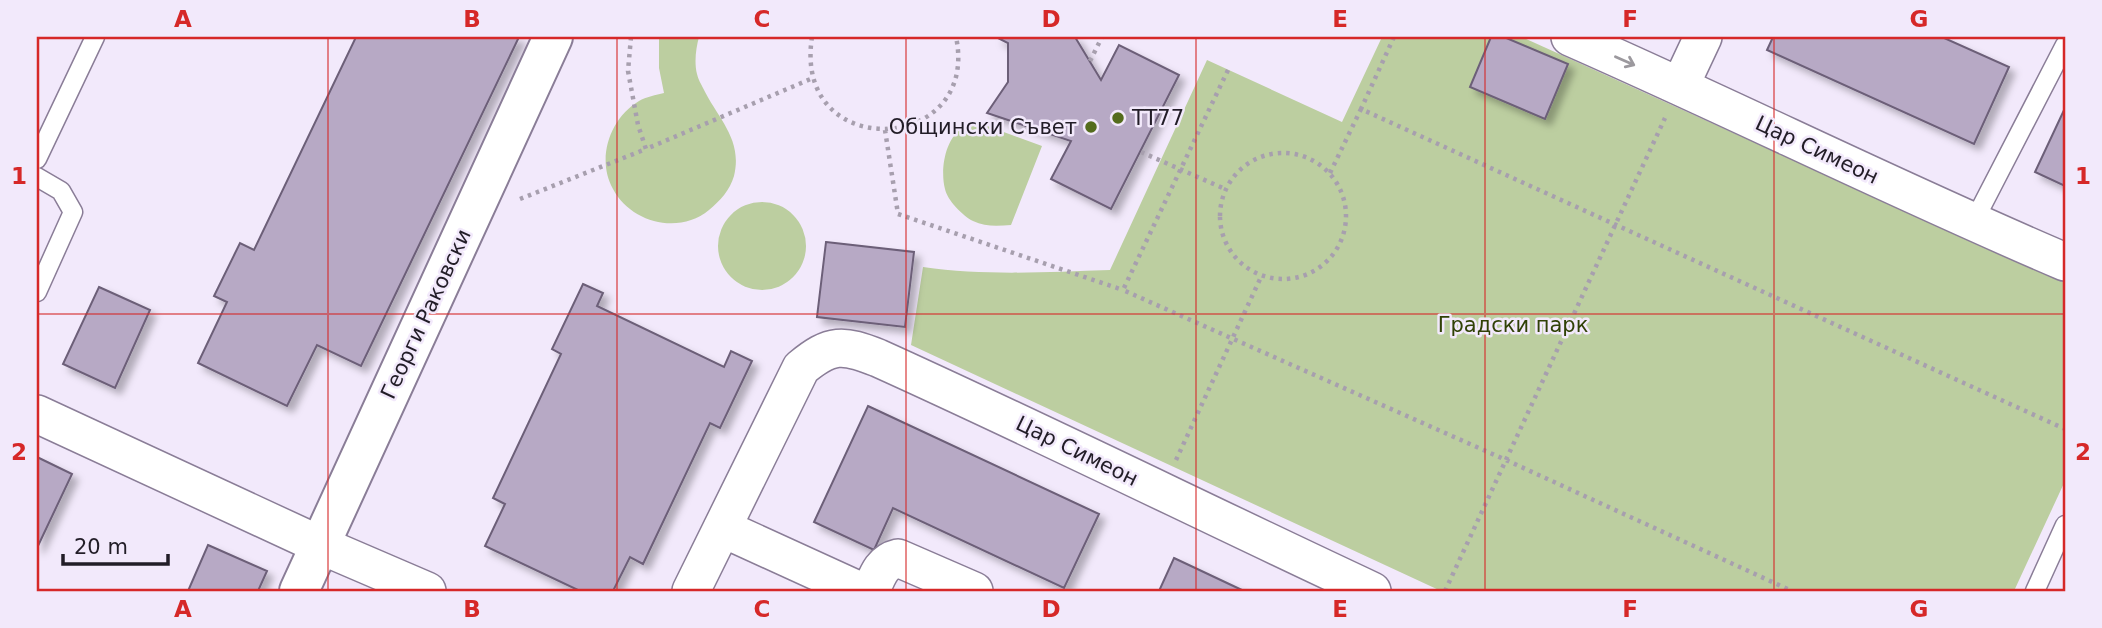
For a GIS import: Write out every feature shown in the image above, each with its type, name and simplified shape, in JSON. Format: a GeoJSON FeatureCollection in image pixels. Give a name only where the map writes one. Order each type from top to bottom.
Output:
{"type":"FeatureCollection","features":[{"type":"Feature","properties":{"kind":"street","name":"Георги Раковски"},"geometry":{"type":"LineString","coordinates":[[299,591],[554,37]]}},
{"type":"Feature","properties":{"kind":"street","name":"Цар Симеон"},"geometry":{"type":"LineString","coordinates":[[1570,37],[1973,223],[2065,261]]}},
{"type":"Feature","properties":{"kind":"street"},"geometry":{"type":"LineString","coordinates":[[1680,86],[1703,37]]}},
{"type":"Feature","properties":{"kind":"street","name":"Цар Симеон"},"geometry":{"type":"LineString","coordinates":[[691,591],[801,368],[819,354],[837,348],[855,349],[1030,427],[1372,591]]}},
{"type":"Feature","properties":{"kind":"street"},"geometry":{"type":"LineString","coordinates":[[37,414],[320,545],[427,591]]}},
{"type":"Feature","properties":{"kind":"street"},"geometry":{"type":"LineString","coordinates":[[722,528],[860,591]]}},
{"type":"Feature","properties":{"kind":"street"},"geometry":{"type":"LineString","coordinates":[[871,591],[882,566],[888,560],[898,558],[974,591]]}},
{"type":"Feature","properties":{"kind":"lane"},"geometry":{"type":"LineString","coordinates":[[37,159],[95,37]]}},
{"type":"Feature","properties":{"kind":"lane"},"geometry":{"type":"LineString","coordinates":[[1973,223],[2065,45]]}},
{"type":"Feature","properties":{"kind":"lane"},"geometry":{"type":"LineString","coordinates":[[37,177],[61,191],[73,212],[37,292]]}},
{"type":"Feature","properties":{"kind":"lane"},"geometry":{"type":"LineString","coordinates":[[2035,591],[2065,526]]}},
{"type":"Feature","properties":{"kind":"path"},"geometry":{"type":"LineString","coordinates":[[631,37],[628,71],[638,125],[646,149]]}},
{"type":"Feature","properties":{"kind":"path"},"geometry":{"type":"LineString","coordinates":[[813,37],[810,55],[813,78],[823,99],[840,116],[861,127],[885,130],[909,127],[930,115],[946,97],[956,76],[959,52],[956,37]]}},
{"type":"Feature","properties":{"kind":"path"},"geometry":{"type":"LineString","coordinates":[[1090,61],[1102,37]]}},
{"type":"Feature","properties":{"kind":"path"},"geometry":{"type":"LineString","coordinates":[[1331,173],[1394,37]]}},
{"type":"Feature","properties":{"kind":"path"},"geometry":{"type":"LineString","coordinates":[[1123,290],[1227,70]]}},
{"type":"Feature","properties":{"kind":"path"},"geometry":{"type":"LineString","coordinates":[[470,219],[646,149],[813,78]]}},
{"type":"Feature","properties":{"kind":"path"},"geometry":{"type":"LineString","coordinates":[[1445,591],[1680,86]]}},
{"type":"Feature","properties":{"kind":"path"},"geometry":{"type":"LineString","coordinates":[[1361,109],[2065,429]]}},
{"type":"Feature","properties":{"kind":"path"},"geometry":{"type":"LineString","coordinates":[[885,130],[898,214],[1123,290],[1233,337],[1792,591]]}},
{"type":"Feature","properties":{"kind":"path"},"geometry":{"type":"LineString","coordinates":[[1141,152],[1225,189]]}},
{"type":"Feature","properties":{"kind":"path"},"geometry":{"type":"LineString","coordinates":[[1287,152],[1310,158],[1331,173],[1343,194],[1347,218],[1342,242],[1329,262],[1309,275],[1285,281],[1261,277],[1239,263],[1224,241],[1219,215],[1225,189],[1240,169],[1262,156],[1287,152]]}},
{"type":"Feature","properties":{"kind":"path"},"geometry":{"type":"LineString","coordinates":[[1161,492],[1261,277]]}},
{"type":"Feature","properties":{"kind":"green space"},"geometry":{"type":"Polygon","coordinates":[[[659,37],[699,37],[696,50],[697,76],[728,130],[735,151],[734,176],[724,195],[709,210],[684,222],[656,222],[631,210],[613,189],[606,165],[609,140],[620,118],[639,101],[664,93],[659,68],[659,37]]]}},
{"type":"Feature","properties":{"kind":"green space","name":"Градски парк"},"geometry":{"type":"Polygon","coordinates":[[[1382,37],[1522,37],[2065,283],[2065,481],[2014,591],[1441,591],[911,345],[923,267],[993,272],[1110,270],[1207,60],[1342,122],[1382,37]]]}},
{"type":"Feature","properties":{"kind":"green space"},"geometry":{"type":"Polygon","coordinates":[[[979,123],[1042,146],[1011,225],[996,226],[973,221],[956,207],[945,189],[945,155],[952,139],[963,128],[979,123]]]}},
{"type":"Feature","properties":{"kind":"green space"},"geometry":{"type":"Polygon","coordinates":[[[753,202],[771,202],[787,209],[799,221],[806,237],[806,255],[799,271],[787,283],[771,290],[753,290],[737,283],[725,271],[718,255],[718,237],[725,221],[737,209],[753,202]]]}},
{"type":"Feature","properties":{"kind":"building"},"geometry":{"type":"Polygon","coordinates":[[[356,37],[519,37],[361,366],[317,345],[287,406],[198,363],[227,302],[214,296],[240,243],[254,250],[356,37]]]}},
{"type":"Feature","properties":{"kind":"building","name":"Общински Съвет"},"geometry":{"type":"Polygon","coordinates":[[[996,37],[1075,37],[1101,80],[1119,45],[1179,75],[1111,209],[1051,179],[1071,141],[987,113],[1008,82],[1008,43],[996,37]]]}},
{"type":"Feature","properties":{"kind":"building"},"geometry":{"type":"Polygon","coordinates":[[[1491,37],[1504,37],[1568,64],[1545,119],[1470,87],[1491,37]]]}},
{"type":"Feature","properties":{"kind":"building"},"geometry":{"type":"Polygon","coordinates":[[[1773,37],[1942,37],[2009,67],[1974,144],[1767,50],[1773,37]]]}},
{"type":"Feature","properties":{"kind":"building"},"geometry":{"type":"Polygon","coordinates":[[[2065,108],[2065,186],[2035,172],[2065,108]]]}},
{"type":"Feature","properties":{"kind":"building"},"geometry":{"type":"Polygon","coordinates":[[[826,242],[914,252],[905,327],[817,317],[826,242]]]}},
{"type":"Feature","properties":{"kind":"building"},"geometry":{"type":"Polygon","coordinates":[[[583,284],[603,293],[597,306],[724,367],[731,351],[752,361],[720,428],[710,423],[643,564],[630,557],[613,591],[580,591],[485,546],[505,504],[493,498],[561,354],[552,349],[583,284]]]}},
{"type":"Feature","properties":{"kind":"building"},"geometry":{"type":"Polygon","coordinates":[[[99,287],[150,310],[115,388],[63,364],[99,287]]]}},
{"type":"Feature","properties":{"kind":"building"},"geometry":{"type":"Polygon","coordinates":[[[868,406],[1099,514],[1064,588],[893,508],[874,550],[814,522],[868,406]]]}},
{"type":"Feature","properties":{"kind":"building"},"geometry":{"type":"Polygon","coordinates":[[[37,457],[72,474],[37,548],[37,457]]]}},
{"type":"Feature","properties":{"kind":"building"},"geometry":{"type":"Polygon","coordinates":[[[208,545],[267,571],[258,591],[188,591],[208,545]]]}},
{"type":"Feature","properties":{"kind":"building"},"geometry":{"type":"Polygon","coordinates":[[[1174,558],[1244,591],[1159,591],[1174,558]]]}},
{"type":"Feature","properties":{"kind":"place","name":"TT77"},"geometry":{"type":"Point","coordinates":[1118,118]}},
{"type":"Feature","properties":{"kind":"place","name":"Общински Съвет"},"geometry":{"type":"Point","coordinates":[1091,127]}}]}
